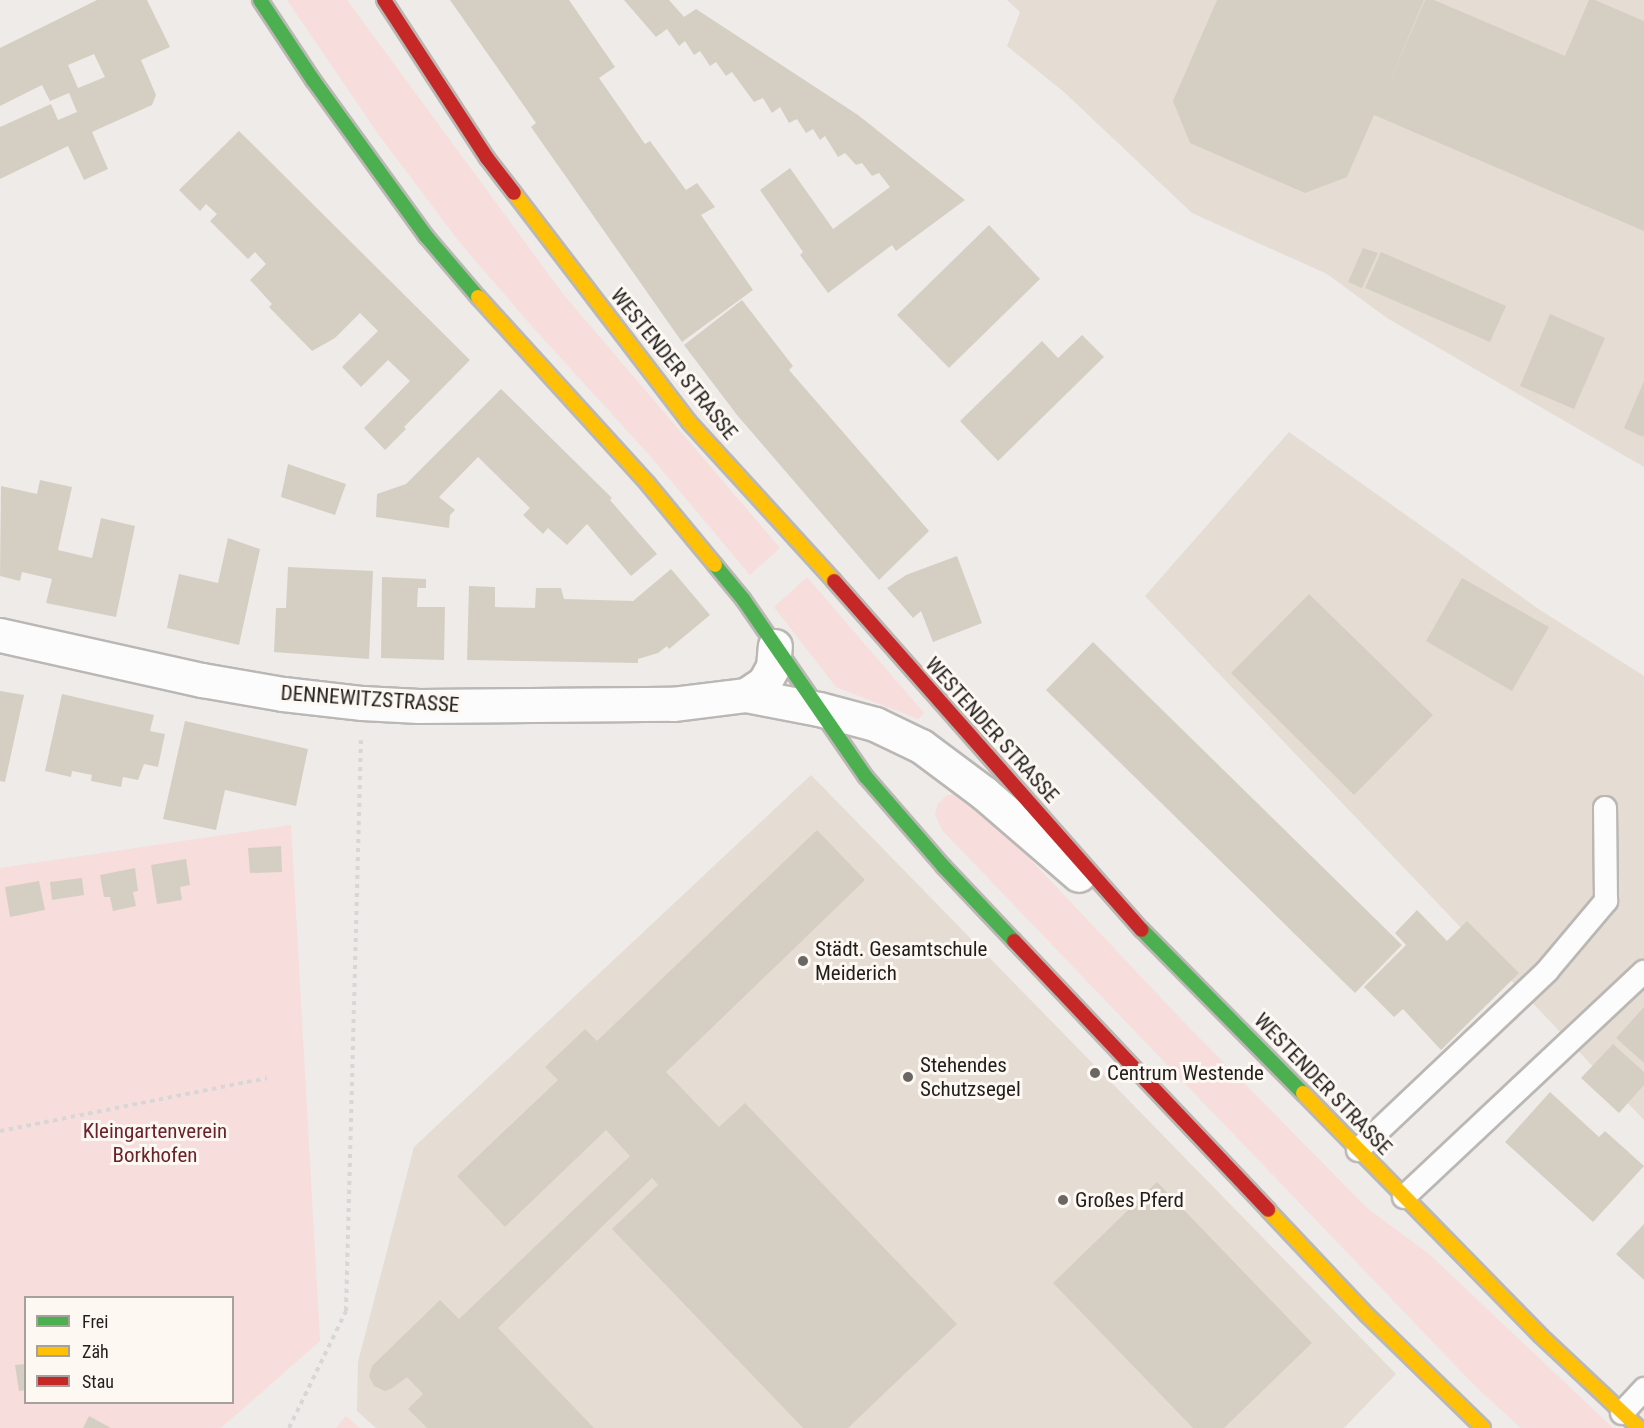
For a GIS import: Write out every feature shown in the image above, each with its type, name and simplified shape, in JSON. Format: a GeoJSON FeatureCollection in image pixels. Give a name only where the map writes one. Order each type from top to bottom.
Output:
{"type":"FeatureCollection","features":[{"type":"Feature","properties":{"kind":"main road"},"geometry":{"type":"LineString","coordinates":[[260,0],[313,80],[426,236],[483,303],[648,484],[743,600],[866,777],[943,866],[1367,1315],[1483,1428]]}},
{"type":"Feature","properties":{"kind":"main road","name":"WESTENDER STRASSE"},"geometry":{"type":"LineString","coordinates":[[384,0],[487,158],[689,422],[803,546],[1139,927],[1541,1336],[1639,1428]]}},
{"type":"Feature","properties":{"kind":"main road"},"geometry":{"type":"LineString","coordinates":[[394,0],[399,21]]}},
{"type":"Feature","properties":{"kind":"street","name":"DENNEWITZSTRASSE"},"geometry":{"type":"LineString","coordinates":[[0,635],[202,680],[283,694],[362,703],[419,706],[673,704],[746,695],[819,709],[875,724],[921,746],[984,793],[1139,927]]}},
{"type":"Feature","properties":{"kind":"street"},"geometry":{"type":"LineString","coordinates":[[746,695],[764,683],[772,667],[775,646]]}},
{"type":"Feature","properties":{"kind":"lane"},"geometry":{"type":"LineString","coordinates":[[1358,1150],[1547,970],[1605,901],[1605,808]]}},
{"type":"Feature","properties":{"kind":"lane"},"geometry":{"type":"LineString","coordinates":[[1404,1197],[1644,972]]}},
{"type":"Feature","properties":{"kind":"lane"},"geometry":{"type":"LineString","coordinates":[[1622,1413],[1644,1389]]}},
{"type":"Feature","properties":{"kind":"path"},"geometry":{"type":"LineString","coordinates":[[289,1428],[346,1311],[362,703]]}},
{"type":"Feature","properties":{"kind":"path"},"geometry":{"type":"LineString","coordinates":[[0,1131],[267,1078]]}},
{"type":"Feature","properties":{"kind":"shaded area"},"geometry":{"type":"Polygon","coordinates":[[[1007,0],[1644,0],[1644,467],[1387,318],[1327,274],[1192,213],[1064,92],[1007,46],[1020,12],[1007,0]]]}},
{"type":"Feature","properties":{"kind":"shaded area"},"geometry":{"type":"Polygon","coordinates":[[[1289,432],[1540,610],[1644,676],[1644,1120],[1145,596],[1289,432]]]}},
{"type":"Feature","properties":{"kind":"shaded area","name":"Städt. Gesamtschule Meiderich"},"geometry":{"type":"Polygon","coordinates":[[[811,775],[1396,1374],[1344,1428],[376,1428],[357,1411],[358,1362],[414,1147],[811,775]]]}},
{"type":"Feature","properties":{"kind":"green space"},"geometry":{"type":"Polygon","coordinates":[[[287,0],[347,0],[563,294],[780,548],[750,575],[652,458],[461,244],[379,135],[287,0]]]}},
{"type":"Feature","properties":{"kind":"green space"},"geometry":{"type":"Polygon","coordinates":[[[807,577],[924,713],[918,719],[836,687],[774,607],[807,577]]]}},
{"type":"Feature","properties":{"kind":"green space"},"geometry":{"type":"Polygon","coordinates":[[[956,793],[969,796],[979,805],[1180,1018],[1367,1208],[1429,1254],[1613,1428],[1521,1428],[1477,1388],[942,830],[935,814],[938,804],[946,796],[956,793]]]}},
{"type":"Feature","properties":{"kind":"green space","name":"Kleingartenverein Borkhofen"},"geometry":{"type":"Polygon","coordinates":[[[291,825],[320,1341],[221,1428],[0,1428],[0,868],[291,825]]]}},
{"type":"Feature","properties":{"kind":"green space"},"geometry":{"type":"Polygon","coordinates":[[[346,1416],[360,1428],[336,1428],[346,1416]]]}},
{"type":"Feature","properties":{"kind":"building"},"geometry":{"type":"Polygon","coordinates":[[[97,0],[147,0],[170,47],[141,60],[156,95],[152,105],[92,132],[108,169],[84,180],[68,146],[0,179],[0,127],[51,104],[58,120],[77,112],[69,93],[50,101],[42,85],[0,106],[0,48],[97,0]],[[94,54],[68,65],[78,88],[105,77],[94,54]]]}},
{"type":"Feature","properties":{"kind":"building"},"geometry":{"type":"Polygon","coordinates":[[[450,0],[569,0],[615,67],[599,78],[645,144],[650,141],[686,190],[697,183],[715,207],[701,215],[753,290],[682,342],[531,127],[536,123],[450,0]]]}},
{"type":"Feature","properties":{"kind":"building"},"geometry":{"type":"Polygon","coordinates":[[[624,0],[669,0],[684,17],[696,9],[858,115],[965,200],[896,251],[892,245],[828,293],[800,255],[803,252],[760,190],[790,168],[833,229],[890,187],[879,173],[872,176],[862,163],[856,165],[845,153],[838,157],[825,136],[820,140],[813,129],[806,133],[797,119],[789,123],[780,107],[772,113],[763,98],[754,102],[732,72],[726,76],[716,62],[710,66],[700,51],[694,55],[685,41],[679,46],[667,29],[656,37],[624,0]]]}},
{"type":"Feature","properties":{"kind":"building"},"geometry":{"type":"Polygon","coordinates":[[[1217,0],[1424,0],[1386,90],[1425,0],[1434,0],[1565,56],[1589,0],[1595,0],[1644,21],[1644,231],[1374,115],[1347,177],[1305,193],[1190,143],[1173,101],[1217,0]]]}},
{"type":"Feature","properties":{"kind":"building"},"geometry":{"type":"Polygon","coordinates":[[[239,131],[470,360],[404,427],[406,429],[385,450],[364,428],[410,381],[388,360],[361,387],[342,367],[378,331],[360,313],[335,338],[312,351],[269,307],[272,304],[250,280],[266,264],[255,252],[248,259],[210,221],[217,214],[206,204],[200,211],[179,190],[239,131]]]}},
{"type":"Feature","properties":{"kind":"building"},"geometry":{"type":"Polygon","coordinates":[[[989,225],[1040,279],[949,368],[897,315],[989,225]]]}},
{"type":"Feature","properties":{"kind":"building"},"geometry":{"type":"Polygon","coordinates":[[[1363,248],[1378,253],[1362,288],[1348,282],[1363,248]]]}},
{"type":"Feature","properties":{"kind":"building"},"geometry":{"type":"Polygon","coordinates":[[[1381,252],[1506,306],[1490,342],[1365,288],[1381,252]]]}},
{"type":"Feature","properties":{"kind":"building"},"geometry":{"type":"Polygon","coordinates":[[[742,300],[793,366],[789,370],[929,531],[879,580],[737,415],[684,345],[742,300]]]}},
{"type":"Feature","properties":{"kind":"building"},"geometry":{"type":"Polygon","coordinates":[[[1550,314],[1605,338],[1574,409],[1520,386],[1550,314]]]}},
{"type":"Feature","properties":{"kind":"building"},"geometry":{"type":"Polygon","coordinates":[[[1082,335],[1104,357],[998,461],[960,421],[1042,341],[1058,358],[1082,335]]]}},
{"type":"Feature","properties":{"kind":"building"},"geometry":{"type":"Polygon","coordinates":[[[1644,381],[1644,434],[1643,437],[1624,428],[1644,381]]]}},
{"type":"Feature","properties":{"kind":"building"},"geometry":{"type":"Polygon","coordinates":[[[501,389],[612,498],[610,500],[657,554],[631,576],[587,524],[567,545],[548,528],[543,534],[523,515],[530,508],[478,457],[439,497],[455,510],[450,515],[449,528],[376,517],[377,494],[406,484],[501,389]]]}},
{"type":"Feature","properties":{"kind":"building"},"geometry":{"type":"Polygon","coordinates":[[[288,464],[346,484],[335,515],[281,497],[288,464]]]}},
{"type":"Feature","properties":{"kind":"building"},"geometry":{"type":"Polygon","coordinates":[[[40,480],[72,487],[58,550],[92,558],[101,518],[135,526],[116,617],[46,603],[52,579],[22,572],[20,581],[0,576],[1,486],[37,494],[40,480]]]}},
{"type":"Feature","properties":{"kind":"building"},"geometry":{"type":"Polygon","coordinates":[[[228,538],[260,549],[239,645],[167,628],[179,574],[218,583],[228,538]]]}},
{"type":"Feature","properties":{"kind":"building"},"geometry":{"type":"Polygon","coordinates":[[[957,556],[982,623],[933,642],[921,611],[913,618],[887,588],[906,575],[957,556]]]}},
{"type":"Feature","properties":{"kind":"building"},"geometry":{"type":"Polygon","coordinates":[[[288,567],[373,571],[369,659],[274,652],[276,608],[286,608],[288,567]]]}},
{"type":"Feature","properties":{"kind":"building"},"geometry":{"type":"Polygon","coordinates":[[[671,569],[710,615],[669,649],[667,646],[658,653],[638,659],[638,663],[467,660],[469,586],[495,587],[495,607],[535,608],[536,588],[561,588],[564,599],[633,601],[671,569]]]}},
{"type":"Feature","properties":{"kind":"building"},"geometry":{"type":"Polygon","coordinates":[[[382,577],[426,579],[426,588],[418,588],[417,607],[445,607],[444,660],[381,658],[382,577]]]}},
{"type":"Feature","properties":{"kind":"building"},"geometry":{"type":"Polygon","coordinates":[[[1462,578],[1549,627],[1512,691],[1426,641],[1462,578]]]}},
{"type":"Feature","properties":{"kind":"building"},"geometry":{"type":"Polygon","coordinates":[[[1309,594],[1433,715],[1354,795],[1231,673],[1309,594]]]}},
{"type":"Feature","properties":{"kind":"building"},"geometry":{"type":"Polygon","coordinates":[[[1093,642],[1402,945],[1355,993],[1046,690],[1093,642]]]}},
{"type":"Feature","properties":{"kind":"building"},"geometry":{"type":"Polygon","coordinates":[[[0,691],[24,695],[5,782],[0,781],[0,691]]]}},
{"type":"Feature","properties":{"kind":"building"},"geometry":{"type":"Polygon","coordinates":[[[62,694],[154,715],[150,731],[165,734],[158,767],[144,764],[138,780],[123,777],[121,787],[91,781],[92,775],[72,771],[71,777],[45,771],[62,694]]]}},
{"type":"Feature","properties":{"kind":"building"},"geometry":{"type":"Polygon","coordinates":[[[185,721],[308,749],[296,806],[225,790],[216,830],[163,819],[185,721]]]}},
{"type":"Feature","properties":{"kind":"building"},"geometry":{"type":"Polygon","coordinates":[[[817,830],[865,880],[666,1072],[719,1127],[745,1103],[957,1324],[848,1428],[803,1428],[612,1229],[658,1185],[652,1178],[498,1328],[594,1428],[427,1428],[408,1409],[423,1394],[407,1377],[385,1391],[374,1386],[369,1376],[372,1366],[440,1300],[459,1319],[630,1156],[606,1130],[505,1227],[457,1176],[558,1080],[545,1067],[585,1029],[597,1041],[817,830]]]}},
{"type":"Feature","properties":{"kind":"building"},"geometry":{"type":"Polygon","coordinates":[[[281,846],[282,872],[250,873],[248,848],[281,846]]]}},
{"type":"Feature","properties":{"kind":"building"},"geometry":{"type":"Polygon","coordinates":[[[186,859],[190,885],[180,887],[182,900],[157,904],[151,865],[186,859]]]}},
{"type":"Feature","properties":{"kind":"building"},"geometry":{"type":"Polygon","coordinates":[[[135,868],[138,891],[133,892],[136,906],[113,911],[110,897],[104,897],[100,875],[135,868]]]}},
{"type":"Feature","properties":{"kind":"building"},"geometry":{"type":"Polygon","coordinates":[[[82,878],[84,895],[52,900],[50,882],[82,878]]]}},
{"type":"Feature","properties":{"kind":"building"},"geometry":{"type":"Polygon","coordinates":[[[39,881],[45,910],[10,917],[5,887],[39,881]]]}},
{"type":"Feature","properties":{"kind":"building"},"geometry":{"type":"Polygon","coordinates":[[[1417,910],[1447,941],[1467,921],[1519,973],[1441,1050],[1403,1009],[1394,1017],[1364,987],[1406,945],[1395,933],[1417,910]]]}},
{"type":"Feature","properties":{"kind":"building"},"geometry":{"type":"Polygon","coordinates":[[[1644,1007],[1644,1063],[1616,1038],[1644,1007]]]}},
{"type":"Feature","properties":{"kind":"building"},"geometry":{"type":"Polygon","coordinates":[[[1613,1044],[1644,1072],[1644,1085],[1619,1113],[1581,1078],[1613,1044]]]}},
{"type":"Feature","properties":{"kind":"building"},"geometry":{"type":"Polygon","coordinates":[[[1550,1092],[1599,1137],[1605,1131],[1644,1166],[1593,1222],[1505,1142],[1550,1092]]]}},
{"type":"Feature","properties":{"kind":"building"},"geometry":{"type":"Polygon","coordinates":[[[1157,1182],[1312,1343],[1224,1428],[1193,1428],[1053,1283],[1157,1182]]]}},
{"type":"Feature","properties":{"kind":"building"},"geometry":{"type":"Polygon","coordinates":[[[1644,1224],[1644,1280],[1616,1254],[1644,1224]]]}},
{"type":"Feature","properties":{"kind":"building"},"geometry":{"type":"Polygon","coordinates":[[[24,1364],[24,1390],[19,1391],[15,1365],[24,1364]]]}},
{"type":"Feature","properties":{"kind":"building"},"geometry":{"type":"Polygon","coordinates":[[[89,1416],[111,1428],[83,1428],[89,1416]]]}},
{"type":"Feature","properties":{"kind":"traffic: fast"},"geometry":{"type":"LineString","coordinates":[[260,0],[313,80],[426,236],[478,297]]}},
{"type":"Feature","properties":{"kind":"traffic: fast"},"geometry":{"type":"LineString","coordinates":[[715,565],[743,599],[866,777],[943,866],[1014,941]]}},
{"type":"Feature","properties":{"kind":"traffic: fast"},"geometry":{"type":"LineString","coordinates":[[1142,930],[1303,1093]]}},
{"type":"Feature","properties":{"kind":"traffic: slow"},"geometry":{"type":"LineString","coordinates":[[514,193],[689,422],[834,581]]}},
{"type":"Feature","properties":{"kind":"traffic: slow"},"geometry":{"type":"LineString","coordinates":[[478,297],[648,484],[715,565]]}},
{"type":"Feature","properties":{"kind":"traffic: slow"},"geometry":{"type":"LineString","coordinates":[[1303,1093],[1541,1336],[1639,1428]]}},
{"type":"Feature","properties":{"kind":"traffic: slow"},"geometry":{"type":"LineString","coordinates":[[1268,1210],[1367,1315],[1483,1428]]}},
{"type":"Feature","properties":{"kind":"traffic: jam"},"geometry":{"type":"LineString","coordinates":[[384,0],[487,158],[514,193]]}},
{"type":"Feature","properties":{"kind":"traffic: jam"},"geometry":{"type":"LineString","coordinates":[[834,581],[1142,930]]}},
{"type":"Feature","properties":{"kind":"traffic: jam"},"geometry":{"type":"LineString","coordinates":[[1014,941],[1268,1210]]}},
{"type":"Feature","properties":{"kind":"place","name":"Städt. Gesamtschule Meiderich"},"geometry":{"type":"Point","coordinates":[803,961]}},
{"type":"Feature","properties":{"kind":"place","name":"Centrum Westende"},"geometry":{"type":"Point","coordinates":[1095,1073]}},
{"type":"Feature","properties":{"kind":"place","name":"Stehendes Schutzsegel"},"geometry":{"type":"Point","coordinates":[908,1077]}},
{"type":"Feature","properties":{"kind":"place","name":"Großes Pferd"},"geometry":{"type":"Point","coordinates":[1063,1200]}}]}
